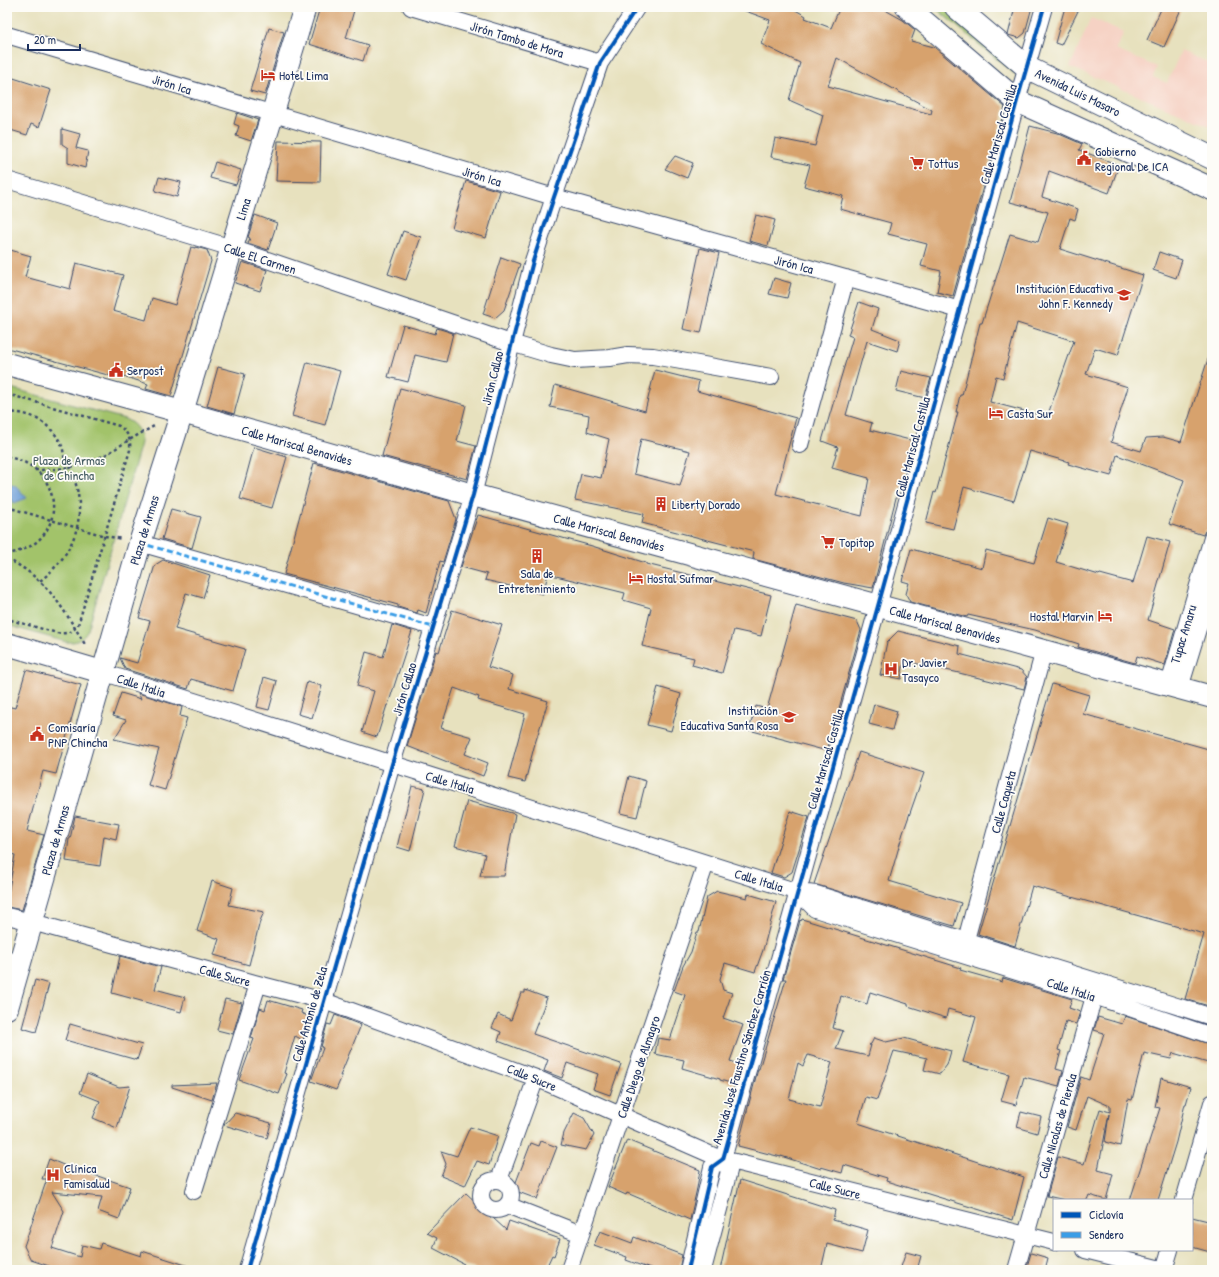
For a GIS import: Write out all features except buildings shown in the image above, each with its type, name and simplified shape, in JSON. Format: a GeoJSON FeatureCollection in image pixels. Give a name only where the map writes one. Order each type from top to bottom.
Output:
{"type":"FeatureCollection","features":[{"type":"Feature","properties":{"kind":"main road","name":"Lima"},"geometry":{"type":"LineString","coordinates":[[182,412],[304,7]]}},
{"type":"Feature","properties":{"kind":"main road"},"geometry":{"type":"LineString","coordinates":[[907,7],[1017,100],[1212,189]]}},
{"type":"Feature","properties":{"kind":"main road","name":"Avenida Luis Masaro"},"geometry":{"type":"LineString","coordinates":[[956,7],[1028,68],[1212,158]]}},
{"type":"Feature","properties":{"kind":"main road","name":"Calle Mariscal Benavides"},"geometry":{"type":"LineString","coordinates":[[7,364],[473,495],[1212,697]]}},
{"type":"Feature","properties":{"kind":"main road","name":"Plaza de Armas"},"geometry":{"type":"LineString","coordinates":[[7,1008],[140,542],[182,412]]}},
{"type":"Feature","properties":{"kind":"main road"},"geometry":{"type":"LineString","coordinates":[[7,644],[102,672]]}},
{"type":"Feature","properties":{"kind":"street","name":"Jirón Tambo de Mora"},"geometry":{"type":"LineString","coordinates":[[411,7],[600,63]]}},
{"type":"Feature","properties":{"kind":"street","name":"Jirón Callao"},"geometry":{"type":"LineString","coordinates":[[392,764],[473,495],[533,261],[600,63],[637,7]]}},
{"type":"Feature","properties":{"kind":"street","name":"Calle Mariscal Castilla"},"geometry":{"type":"LineString","coordinates":[[798,892],[1044,7]]}},
{"type":"Feature","properties":{"kind":"street","name":"Jirón Ica"},"geometry":{"type":"LineString","coordinates":[[7,35],[554,197],[960,310]]}},
{"type":"Feature","properties":{"kind":"street","name":"Calle El Carmen"},"geometry":{"type":"LineString","coordinates":[[7,180],[232,248],[551,356],[575,360],[610,358],[628,355],[653,356],[771,377]]}},
{"type":"Feature","properties":{"kind":"street"},"geometry":{"type":"LineString","coordinates":[[800,445],[846,278]]}},
{"type":"Feature","properties":{"kind":"street","name":"Tupac Amaru"},"geometry":{"type":"LineString","coordinates":[[1174,686],[1212,538]]}},
{"type":"Feature","properties":{"kind":"street"},"geometry":{"type":"LineString","coordinates":[[140,542],[433,627]]}},
{"type":"Feature","properties":{"kind":"street","name":"Tupac Amaru"},"geometry":{"type":"LineString","coordinates":[[1174,686],[1212,583]]}},
{"type":"Feature","properties":{"kind":"street","name":"Calle Caqueta"},"geometry":{"type":"LineString","coordinates":[[964,948],[1044,650]]}},
{"type":"Feature","properties":{"kind":"street","name":"Calle Italia"},"geometry":{"type":"LineString","coordinates":[[102,672],[798,892],[816,894],[964,948],[1096,989],[1212,1017]]}},
{"type":"Feature","properties":{"kind":"street","name":"Calle Antonio de Zela"},"geometry":{"type":"LineString","coordinates":[[246,1270],[392,764]]}},
{"type":"Feature","properties":{"kind":"street","name":"Calle Diego de Almagro"},"geometry":{"type":"LineString","coordinates":[[569,1270],[706,863]]}},
{"type":"Feature","properties":{"kind":"street","name":"Avenida José Faustino Sánchez Carrión"},"geometry":{"type":"LineString","coordinates":[[688,1270],[712,1167],[723,1160],[798,892]]}},
{"type":"Feature","properties":{"kind":"street","name":"Calle Sucre"},"geometry":{"type":"LineString","coordinates":[[7,916],[324,1001],[536,1078],[723,1160],[1053,1242]]}},
{"type":"Feature","properties":{"kind":"street"},"geometry":{"type":"LineString","coordinates":[[194,1190],[258,984]]}},
{"type":"Feature","properties":{"kind":"street","name":"Calle Italia"},"geometry":{"type":"LineString","coordinates":[[1096,989],[1212,1036]]}},
{"type":"Feature","properties":{"kind":"street","name":"Calle Nicolas de Pierola"},"geometry":{"type":"LineString","coordinates":[[1016,1270],[1096,989]]}},
{"type":"Feature","properties":{"kind":"street"},"geometry":{"type":"LineString","coordinates":[[499,1180],[536,1078]]}},
{"type":"Feature","properties":{"kind":"street"},"geometry":{"type":"LineString","coordinates":[[1184,1199],[1212,1103]]}},
{"type":"Feature","properties":{"kind":"street","name":"Avenida José Faustino Sánchez Carrión"},"geometry":{"type":"LineString","coordinates":[[703,1270],[730,1171],[723,1160]]}},
{"type":"Feature","properties":{"kind":"street"},"geometry":{"type":"LineString","coordinates":[[492,1180],[499,1180],[505,1182],[509,1187],[511,1193],[510,1199],[507,1205],[494,1210],[483,1202],[480,1196],[486,1183],[492,1180]]}},
{"type":"Feature","properties":{"kind":"street"},"geometry":{"type":"LineString","coordinates":[[507,1205],[581,1234]]}},
{"type":"Feature","properties":{"kind":"street"},"geometry":{"type":"LineString","coordinates":[[1089,1251],[1165,1270],[1170,1251]]}},
{"type":"Feature","properties":{"kind":"path"},"geometry":{"type":"LineString","coordinates":[[7,394],[119,426],[128,434],[130,440],[130,450],[80,622],[75,629],[63,634],[7,619]]}},
{"type":"Feature","properties":{"kind":"path"},"geometry":{"type":"LineString","coordinates":[[7,412],[23,413],[33,416],[51,429],[62,447],[65,458],[65,468]]}},
{"type":"Feature","properties":{"kind":"path"},"geometry":{"type":"LineString","coordinates":[[35,470],[65,468],[99,458],[182,412]]}},
{"type":"Feature","properties":{"kind":"path"},"geometry":{"type":"LineString","coordinates":[[7,457],[19,460],[35,470],[44,478],[50,488],[54,509],[52,520],[48,529],[35,545],[26,550],[7,554]]}},
{"type":"Feature","properties":{"kind":"path"},"geometry":{"type":"LineString","coordinates":[[40,581],[57,566],[66,554],[73,541],[77,528],[80,511],[79,496],[76,481],[70,467]]}},
{"type":"Feature","properties":{"kind":"path"},"geometry":{"type":"LineString","coordinates":[[7,508],[105,536],[140,542]]}},
{"type":"Feature","properties":{"kind":"path"},"geometry":{"type":"LineString","coordinates":[[7,558],[40,581],[58,602],[87,648]]}},
{"type":"Feature","properties":{"kind":"shaded area"},"geometry":{"type":"Polygon","coordinates":[[[1091,18],[1124,32],[1116,50],[1157,67],[1153,77],[1167,83],[1181,51],[1212,64],[1212,127],[1070,67],[1091,18]]]}},
{"type":"Feature","properties":{"kind":"green space"},"geometry":{"type":"Polygon","coordinates":[[[934,7],[954,7],[1018,60],[1016,75],[934,7]]]}},
{"type":"Feature","properties":{"kind":"green space","name":"Plaza de Armas de Chincha"},"geometry":{"type":"Polygon","coordinates":[[[7,387],[125,419],[132,423],[139,431],[141,443],[88,630],[84,636],[73,642],[66,642],[7,625],[7,387]]]}},
{"type":"Feature","properties":{"kind":"water"},"geometry":{"type":"Polygon","coordinates":[[[7,482],[16,486],[27,498],[14,503],[12,499],[7,498],[7,482]]]}},
{"type":"Feature","properties":{"kind":"marked path"},"geometry":{"type":"LineString","coordinates":[[140,543],[433,627]]}},
{"type":"Feature","properties":{"kind":"cycle path"},"geometry":{"type":"LineString","coordinates":[[247,1270],[392,764],[473,495],[533,261],[600,63],[637,7]]}},
{"type":"Feature","properties":{"kind":"cycle path"},"geometry":{"type":"LineString","coordinates":[[688,1270],[712,1167],[723,1159],[1044,7]]}},
{"type":"Feature","properties":{"kind":"place","name":"Hotel Lima"},"geometry":{"type":"Point","coordinates":[268,75]}},
{"type":"Feature","properties":{"kind":"place","name":"Gobierno Regional De ICA"},"geometry":{"type":"Point","coordinates":[1084,158]}},
{"type":"Feature","properties":{"kind":"place","name":"Tottus"},"geometry":{"type":"Point","coordinates":[917,163]}},
{"type":"Feature","properties":{"kind":"place","name":"Institución Educativa John F. Kennedy"},"geometry":{"type":"Point","coordinates":[1124,295]}},
{"type":"Feature","properties":{"kind":"place","name":"Serpost"},"geometry":{"type":"Point","coordinates":[116,370]}},
{"type":"Feature","properties":{"kind":"place","name":"Casta Sur"},"geometry":{"type":"Point","coordinates":[996,413]}},
{"type":"Feature","properties":{"kind":"place","name":"Liberty Dorado"},"geometry":{"type":"Point","coordinates":[661,504]}},
{"type":"Feature","properties":{"kind":"place","name":"Topitop"},"geometry":{"type":"Point","coordinates":[828,542]}},
{"type":"Feature","properties":{"kind":"place","name":"Sala de Entretenimiento"},"geometry":{"type":"Point","coordinates":[537,556]}},
{"type":"Feature","properties":{"kind":"place","name":"Hostal Sufmar"},"geometry":{"type":"Point","coordinates":[636,578]}},
{"type":"Feature","properties":{"kind":"place","name":"Hostal Marvin"},"geometry":{"type":"Point","coordinates":[1105,616]}},
{"type":"Feature","properties":{"kind":"place","name":"Dr. Javier Tasayco"},"geometry":{"type":"Point","coordinates":[891,669]}},
{"type":"Feature","properties":{"kind":"place","name":"Institución Educativa Santa Rosa"},"geometry":{"type":"Point","coordinates":[789,717]}},
{"type":"Feature","properties":{"kind":"place","name":"Comisaría PNP Chincha"},"geometry":{"type":"Point","coordinates":[37,734]}},
{"type":"Feature","properties":{"kind":"place","name":"Clínica Famisalud"},"geometry":{"type":"Point","coordinates":[53,1175]}}]}
